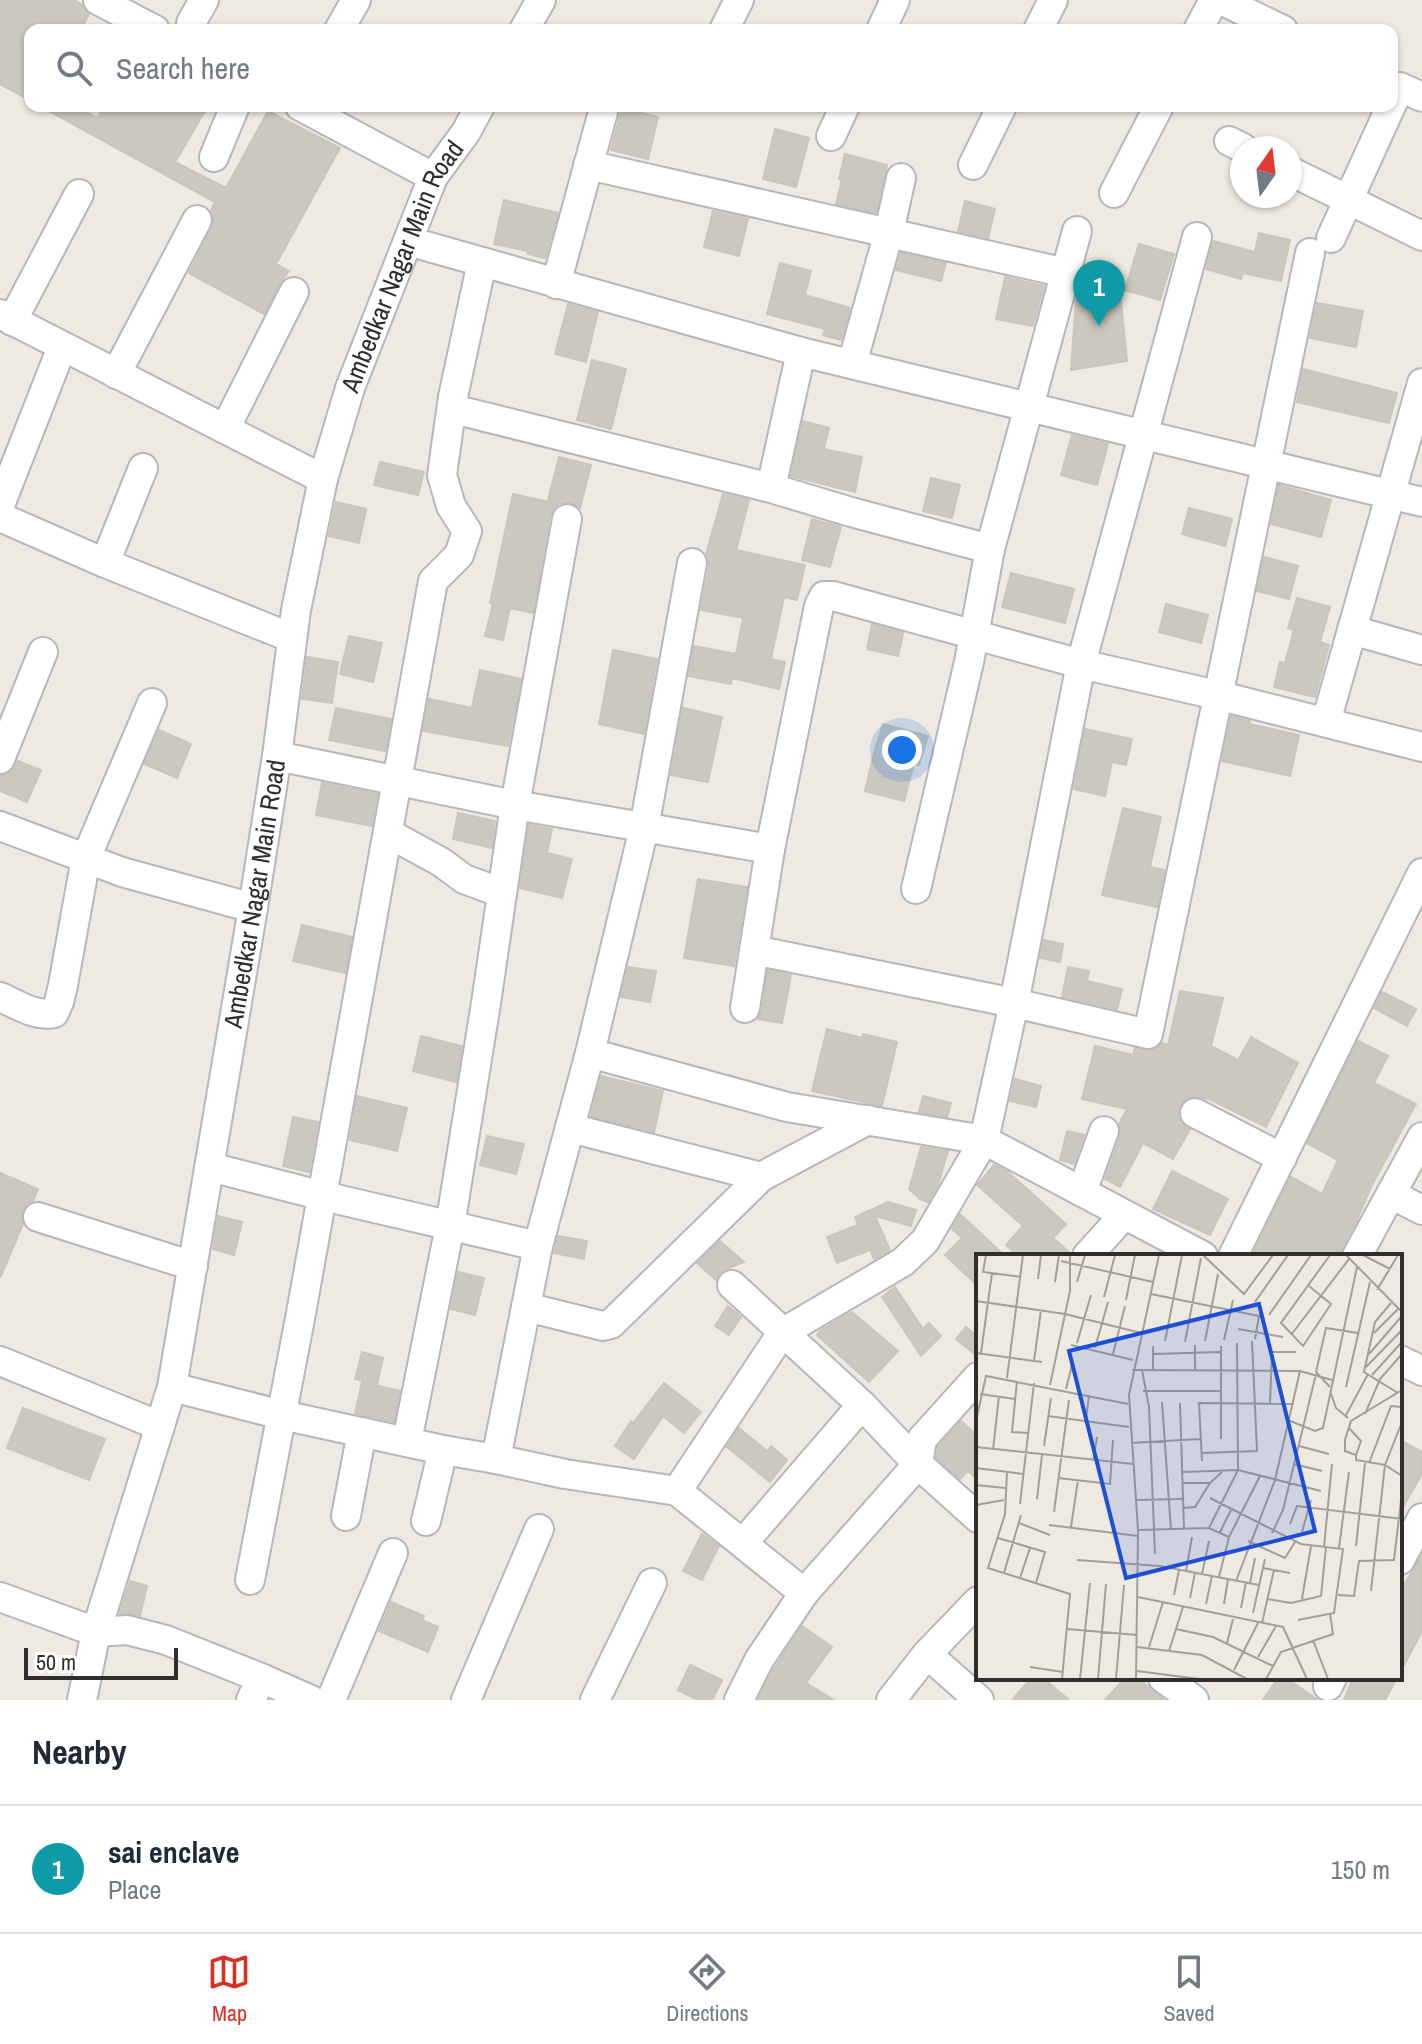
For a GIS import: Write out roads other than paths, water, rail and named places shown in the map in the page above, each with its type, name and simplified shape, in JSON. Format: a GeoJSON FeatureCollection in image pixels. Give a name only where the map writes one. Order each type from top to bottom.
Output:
{"type":"FeatureCollection","features":[{"type":"Feature","properties":{"kind":"street"},"geometry":{"type":"LineString","coordinates":[[342,24],[356,0]]}},
{"type":"Feature","properties":{"kind":"street"},"geometry":{"type":"LineString","coordinates":[[527,24],[540,0]]}},
{"type":"Feature","properties":{"kind":"street"},"geometry":{"type":"LineString","coordinates":[[727,24],[739,0]]}},
{"type":"Feature","properties":{"kind":"street"},"geometry":{"type":"LineString","coordinates":[[884,24],[895,0]]}},
{"type":"Feature","properties":{"kind":"street"},"geometry":{"type":"LineString","coordinates":[[1041,24],[1053,0]]}},
{"type":"Feature","properties":{"kind":"street"},"geometry":{"type":"LineString","coordinates":[[1201,24],[1214,0]]}},
{"type":"Feature","properties":{"kind":"street"},"geometry":{"type":"LineString","coordinates":[[1221,0],[1271,24]]}},
{"type":"Feature","properties":{"kind":"street"},"geometry":{"type":"LineString","coordinates":[[108,13],[138,24]]}},
{"type":"Feature","properties":{"kind":"street"},"geometry":{"type":"LineString","coordinates":[[214,157],[233,112]]}},
{"type":"Feature","properties":{"kind":"street"},"geometry":{"type":"LineString","coordinates":[[311,112],[433,177]]}},
{"type":"Feature","properties":{"kind":"street","name":"Ambedkar Nagar Main Road"},"geometry":{"type":"LineString","coordinates":[[82,1700],[96,1632],[172,1387],[253,908],[296,610],[323,479],[350,388],[433,177],[477,112]]}},
{"type":"Feature","properties":{"kind":"street"},"geometry":{"type":"LineString","coordinates":[[556,284],[603,112]]}},
{"type":"Feature","properties":{"kind":"street"},"geometry":{"type":"LineString","coordinates":[[831,136],[842,112]]}},
{"type":"Feature","properties":{"kind":"street"},"geometry":{"type":"LineString","coordinates":[[973,165],[999,112]]}},
{"type":"Feature","properties":{"kind":"street"},"geometry":{"type":"LineString","coordinates":[[1114,193],[1156,112]]}},
{"type":"Feature","properties":{"kind":"street"},"geometry":{"type":"LineString","coordinates":[[754,950],[1148,1034],[1265,465],[1320,246],[1349,199],[1391,112]]}},
{"type":"Feature","properties":{"kind":"street"},"geometry":{"type":"LineString","coordinates":[[588,165],[1066,273]]}},
{"type":"Feature","properties":{"kind":"street"},"geometry":{"type":"LineString","coordinates":[[1302,177],[1422,236]]}},
{"type":"Feature","properties":{"kind":"street"},"geometry":{"type":"LineString","coordinates":[[852,364],[901,178]]}},
{"type":"Feature","properties":{"kind":"street"},"geometry":{"type":"LineString","coordinates":[[79,194],[6,318],[323,479]]}},
{"type":"Feature","properties":{"kind":"street"},"geometry":{"type":"LineString","coordinates":[[116,374],[197,220]]}},
{"type":"Feature","properties":{"kind":"street"},"geometry":{"type":"LineString","coordinates":[[916,889],[974,636],[990,549],[1077,231]]}},
{"type":"Feature","properties":{"kind":"street"},"geometry":{"type":"LineString","coordinates":[[677,1491],[782,1333],[903,1262],[925,1241],[984,1140],[1081,664],[1197,237]]}},
{"type":"Feature","properties":{"kind":"street"},"geometry":{"type":"LineString","coordinates":[[408,241],[801,352],[1422,502]]}},
{"type":"Feature","properties":{"kind":"street"},"geometry":{"type":"LineString","coordinates":[[250,1580],[323,1196],[433,581],[459,555],[467,531],[451,506],[442,475],[453,397],[482,262]]}},
{"type":"Feature","properties":{"kind":"street"},"geometry":{"type":"LineString","coordinates":[[225,429],[294,292]]}},
{"type":"Feature","properties":{"kind":"street"},"geometry":{"type":"LineString","coordinates":[[0,505],[62,347]]}},
{"type":"Feature","properties":{"kind":"street"},"geometry":{"type":"LineString","coordinates":[[771,488],[801,352]]}},
{"type":"Feature","properties":{"kind":"street"},"geometry":{"type":"LineString","coordinates":[[1326,722],[1422,383]]}},
{"type":"Feature","properties":{"kind":"street"},"geometry":{"type":"LineString","coordinates":[[453,409],[771,488],[990,549]]}},
{"type":"Feature","properties":{"kind":"street"},"geometry":{"type":"LineString","coordinates":[[105,563],[143,468]]}},
{"type":"Feature","properties":{"kind":"street"},"geometry":{"type":"LineString","coordinates":[[0,517],[292,638]]}},
{"type":"Feature","properties":{"kind":"street"},"geometry":{"type":"LineString","coordinates":[[407,1441],[450,1226],[515,805],[567,519]]}},
{"type":"Feature","properties":{"kind":"street"},"geometry":{"type":"LineString","coordinates":[[496,1459],[538,1246],[590,1053],[644,828],[692,563]]}},
{"type":"Feature","properties":{"kind":"street"},"geometry":{"type":"LineString","coordinates":[[745,1008],[770,849],[819,606],[824,596],[1081,664],[1422,747]]}},
{"type":"Feature","properties":{"kind":"street"},"geometry":{"type":"LineString","coordinates":[[1352,630],[1422,650]]}},
{"type":"Feature","properties":{"kind":"street"},"geometry":{"type":"LineString","coordinates":[[0,759],[43,652]]}},
{"type":"Feature","properties":{"kind":"street"},"geometry":{"type":"LineString","coordinates":[[0,997],[35,1013],[54,1013],[63,985],[86,858],[152,703]]}},
{"type":"Feature","properties":{"kind":"street"},"geometry":{"type":"LineString","coordinates":[[277,756],[515,805],[770,849]]}},
{"type":"Feature","properties":{"kind":"street"},"geometry":{"type":"LineString","coordinates":[[0,826],[122,872],[253,908]]}},
{"type":"Feature","properties":{"kind":"street"},"geometry":{"type":"LineString","coordinates":[[388,833],[441,862],[464,879],[502,893]]}},
{"type":"Feature","properties":{"kind":"street"},"geometry":{"type":"LineString","coordinates":[[1234,1254],[1422,873]]}},
{"type":"Feature","properties":{"kind":"street"},"geometry":{"type":"LineString","coordinates":[[590,1053],[787,1107],[984,1140],[1199,1254]]}},
{"type":"Feature","properties":{"kind":"street"},"geometry":{"type":"LineString","coordinates":[[1195,1113],[1282,1158]]}},
{"type":"Feature","properties":{"kind":"street"},"geometry":{"type":"LineString","coordinates":[[526,1307],[603,1326],[611,1324],[761,1177],[868,1120]]}},
{"type":"Feature","properties":{"kind":"street"},"geometry":{"type":"LineString","coordinates":[[570,1128],[761,1177]]}},
{"type":"Feature","properties":{"kind":"street"},"geometry":{"type":"LineString","coordinates":[[1082,1192],[1104,1131]]}},
{"type":"Feature","properties":{"kind":"street"},"geometry":{"type":"LineString","coordinates":[[1358,1254],[1422,1137]]}},
{"type":"Feature","properties":{"kind":"street"},"geometry":{"type":"LineString","coordinates":[[210,1167],[538,1246]]}},
{"type":"Feature","properties":{"kind":"street"},"geometry":{"type":"LineString","coordinates":[[1391,1194],[1422,1210]]}},
{"type":"Feature","properties":{"kind":"street"},"geometry":{"type":"LineString","coordinates":[[1089,1254],[1124,1215]]}},
{"type":"Feature","properties":{"kind":"street"},"geometry":{"type":"LineString","coordinates":[[38,1217],[193,1266]]}},
{"type":"Feature","properties":{"kind":"street"},"geometry":{"type":"LineString","coordinates":[[732,1285],[976,1516]]}},
{"type":"Feature","properties":{"kind":"street"},"geometry":{"type":"LineString","coordinates":[[0,1361],[160,1426]]}},
{"type":"Feature","properties":{"kind":"street"},"geometry":{"type":"LineString","coordinates":[[1402,1361],[1422,1371]]}},
{"type":"Feature","properties":{"kind":"street"},"geometry":{"type":"LineString","coordinates":[[739,1700],[759,1660],[804,1593],[918,1464],[922,1439],[976,1379]]}},
{"type":"Feature","properties":{"kind":"street"},"geometry":{"type":"LineString","coordinates":[[172,1387],[443,1450],[565,1474],[677,1491],[804,1593]]}},
{"type":"Feature","properties":{"kind":"street"},"geometry":{"type":"LineString","coordinates":[[743,1543],[862,1405]]}},
{"type":"Feature","properties":{"kind":"street"},"geometry":{"type":"LineString","coordinates":[[346,1516],[362,1432]]}},
{"type":"Feature","properties":{"kind":"street"},"geometry":{"type":"LineString","coordinates":[[426,1521],[443,1450]]}},
{"type":"Feature","properties":{"kind":"street"},"geometry":{"type":"LineString","coordinates":[[466,1700],[539,1529]]}},
{"type":"Feature","properties":{"kind":"street"},"geometry":{"type":"LineString","coordinates":[[331,1700],[393,1553]]}},
{"type":"Feature","properties":{"kind":"street"},"geometry":{"type":"LineString","coordinates":[[595,1700],[652,1583]]}},
{"type":"Feature","properties":{"kind":"street"},"geometry":{"type":"LineString","coordinates":[[0,1597],[96,1632],[127,1630],[166,1640],[256,1689],[311,1700]]}},
{"type":"Feature","properties":{"kind":"street"},"geometry":{"type":"LineString","coordinates":[[891,1700],[927,1654],[976,1603]]}},
{"type":"Feature","properties":{"kind":"street"},"geometry":{"type":"LineString","coordinates":[[927,1654],[979,1700]]}},
{"type":"Feature","properties":{"kind":"street"},"geometry":{"type":"LineString","coordinates":[[1166,1680],[1194,1700]]}},
{"type":"Feature","properties":{"kind":"place","name":"sai enclave"},"geometry":{"type":"Point","coordinates":[1099,326]}}]}
